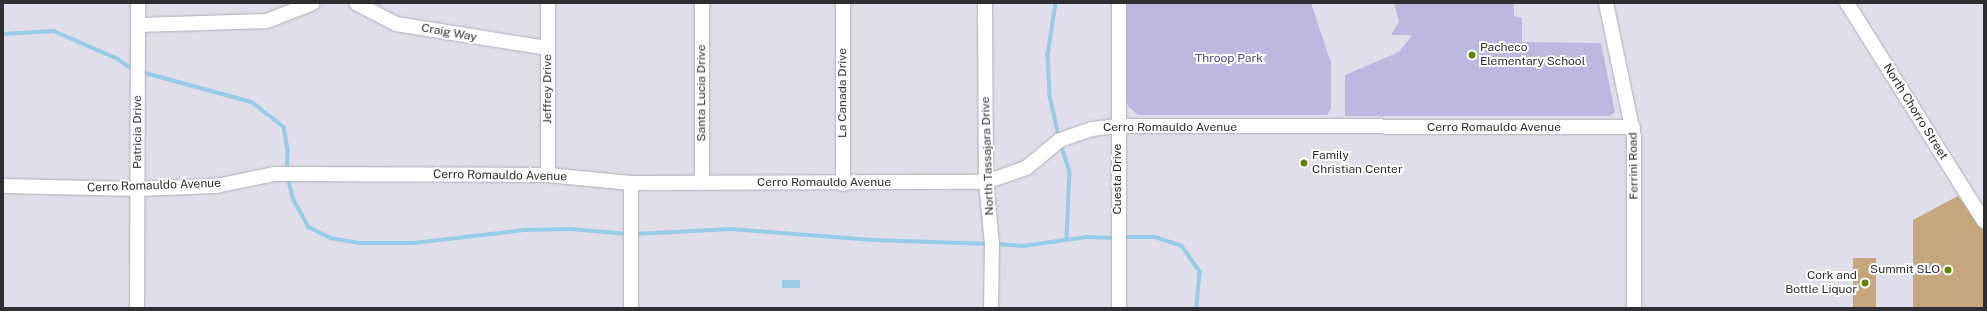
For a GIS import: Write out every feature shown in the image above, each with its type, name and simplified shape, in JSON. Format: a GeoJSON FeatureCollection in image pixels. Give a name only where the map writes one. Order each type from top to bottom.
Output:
{"type":"FeatureCollection","features":[{"type":"Feature","properties":{"kind":"street","name":"Patricia Drive"},"geometry":{"type":"LineString","coordinates":[[137,308],[138,3]]}},
{"type":"Feature","properties":{"kind":"street"},"geometry":{"type":"LineString","coordinates":[[138,25],[266,21],[313,3]]}},
{"type":"Feature","properties":{"kind":"street","name":"Craig Way"},"geometry":{"type":"LineString","coordinates":[[356,3],[396,24],[548,48]]}},
{"type":"Feature","properties":{"kind":"street","name":"Jeffrey Drive"},"geometry":{"type":"LineString","coordinates":[[548,3],[548,176]]}},
{"type":"Feature","properties":{"kind":"street","name":"Santa Lucia Drive"},"geometry":{"type":"LineString","coordinates":[[702,3],[702,184]]}},
{"type":"Feature","properties":{"kind":"street","name":"La Canada Drive"},"geometry":{"type":"LineString","coordinates":[[843,3],[843,184]]}},
{"type":"Feature","properties":{"kind":"street","name":"North Tassajara Drive"},"geometry":{"type":"LineString","coordinates":[[985,3],[986,182],[992,244],[991,308]]}},
{"type":"Feature","properties":{"kind":"street","name":"Cuesta Drive"},"geometry":{"type":"LineString","coordinates":[[1119,3],[1119,308]]}},
{"type":"Feature","properties":{"kind":"street","name":"Ferrini Road"},"geometry":{"type":"LineString","coordinates":[[1606,3],[1633,127],[1634,308]]}},
{"type":"Feature","properties":{"kind":"street","name":"North Chorro Street"},"geometry":{"type":"LineString","coordinates":[[1847,3],[1984,221]]}},
{"type":"Feature","properties":{"kind":"street","name":"Cerro Romauldo Avenue"},"geometry":{"type":"LineString","coordinates":[[3,186],[138,189],[216,186],[274,174],[548,176],[631,184],[986,182],[1026,168],[1060,140],[1092,129],[1118,126],[1633,127]]}},
{"type":"Feature","properties":{"kind":"street"},"geometry":{"type":"LineString","coordinates":[[631,184],[631,308]]}},
{"type":"Feature","properties":{"kind":"green space","name":"Throop Park"},"geometry":{"type":"Polygon","coordinates":[[[1126,3],[1311,3],[1331,63],[1331,109],[1327,115],[1138,115],[1128,106],[1126,99],[1126,3]]]}},
{"type":"Feature","properties":{"kind":"green space","name":"Pacheco Elementary School"},"geometry":{"type":"Polygon","coordinates":[[[1394,3],[1514,3],[1514,16],[1522,18],[1522,42],[1601,43],[1615,112],[1610,116],[1345,116],[1345,75],[1399,52],[1412,35],[1391,35],[1399,22],[1394,3]]]}},
{"type":"Feature","properties":{"kind":"water"},"geometry":{"type":"Polygon","coordinates":[[[782,280],[800,280],[800,288],[782,288],[782,280]]]}},
{"type":"Feature","properties":{"kind":"building","name":"Summit SLO"},"geometry":{"type":"Polygon","coordinates":[[[1958,196],[1984,231],[1984,308],[1913,308],[1913,220],[1958,196]]]}},
{"type":"Feature","properties":{"kind":"building","name":"Cork and Bottle Liquor"},"geometry":{"type":"Polygon","coordinates":[[[1853,258],[1876,258],[1876,308],[1853,308],[1853,258]]]}},
{"type":"Feature","properties":{"kind":"waterway"},"geometry":{"type":"LineString","coordinates":[[1056,3],[1048,56],[1050,96],[1059,136]]}},
{"type":"Feature","properties":{"kind":"waterway"},"geometry":{"type":"LineString","coordinates":[[3,34],[54,31],[118,59],[134,70]]}},
{"type":"Feature","properties":{"kind":"waterway"},"geometry":{"type":"LineString","coordinates":[[142,72],[252,102],[284,127],[288,149],[287,172]]}},
{"type":"Feature","properties":{"kind":"waterway"},"geometry":{"type":"LineString","coordinates":[[1061,144],[1070,171],[1067,239]]}},
{"type":"Feature","properties":{"kind":"waterway"},"geometry":{"type":"LineString","coordinates":[[288,178],[294,200],[309,227],[331,238],[359,243],[414,243],[525,230],[570,229],[629,234]]}},
{"type":"Feature","properties":{"kind":"waterway"},"geometry":{"type":"LineString","coordinates":[[635,234],[731,229],[874,240],[990,244]]}},
{"type":"Feature","properties":{"kind":"waterway"},"geometry":{"type":"LineString","coordinates":[[996,244],[1023,246],[1086,237],[1115,238]]}},
{"type":"Feature","properties":{"kind":"waterway"},"geometry":{"type":"LineString","coordinates":[[1121,237],[1155,237],[1182,246],[1200,272],[1197,308]]}},
{"type":"Feature","properties":{"kind":"place","name":"Pacheco Elementary School"},"geometry":{"type":"Point","coordinates":[1472,55]}},
{"type":"Feature","properties":{"kind":"place","name":"Family Christian Center"},"geometry":{"type":"Point","coordinates":[1304,163]}},
{"type":"Feature","properties":{"kind":"place","name":"Summit SLO"},"geometry":{"type":"Point","coordinates":[1948,270]}},
{"type":"Feature","properties":{"kind":"place","name":"Cork and Bottle Liquor"},"geometry":{"type":"Point","coordinates":[1865,283]}}]}
